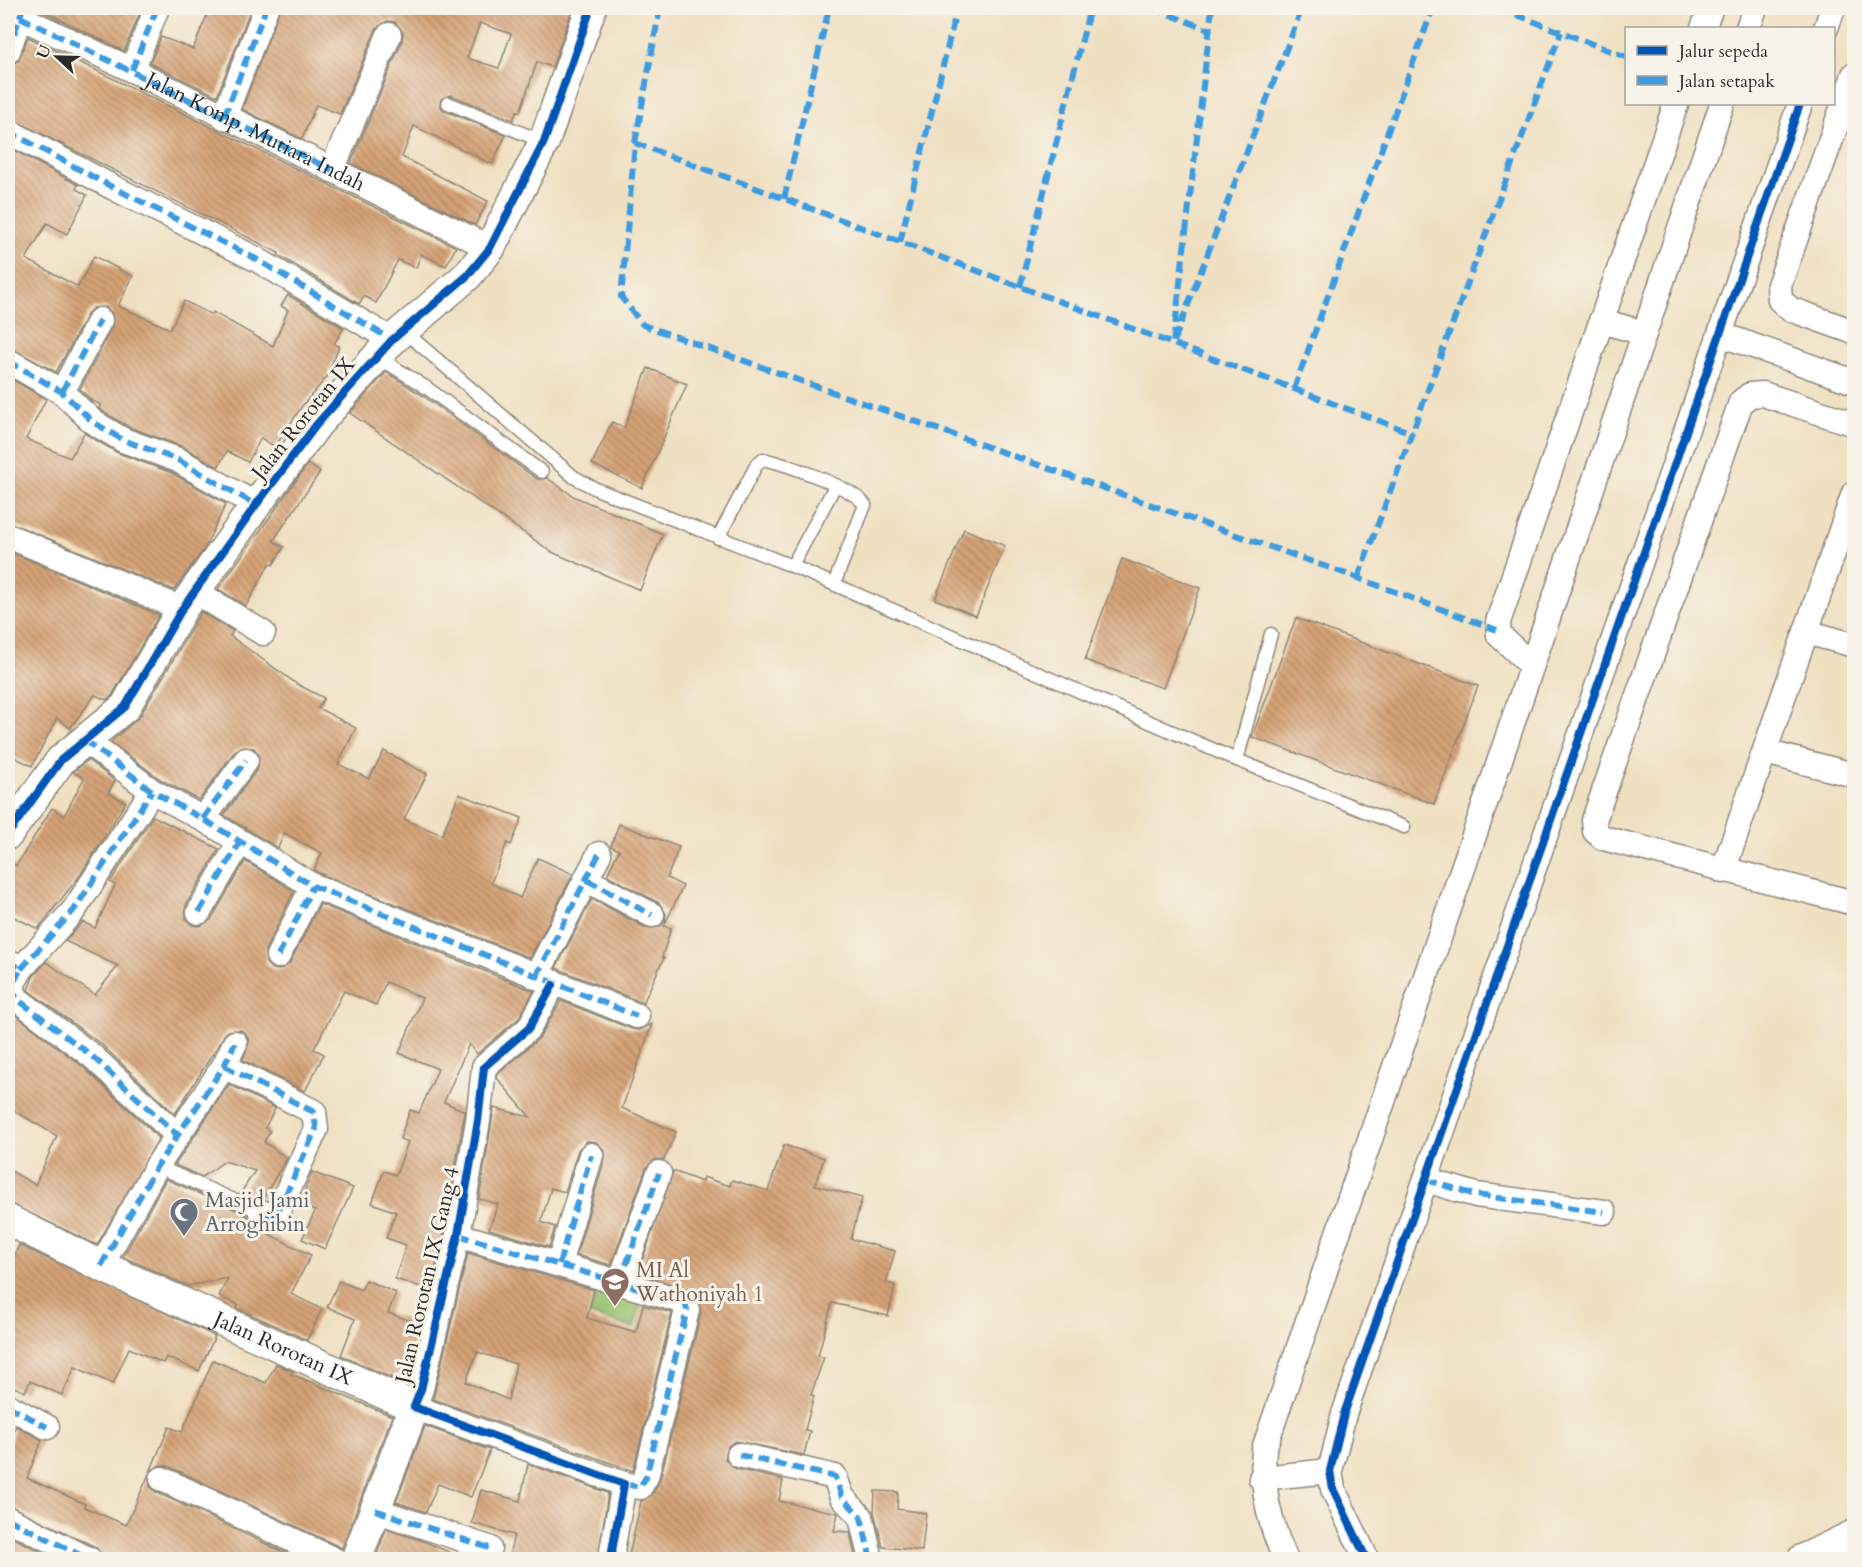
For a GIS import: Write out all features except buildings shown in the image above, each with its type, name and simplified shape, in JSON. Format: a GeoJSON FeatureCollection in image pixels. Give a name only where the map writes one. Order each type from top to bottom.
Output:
{"type":"FeatureCollection","features":[{"type":"Feature","properties":{"kind":"street"},"geometry":{"type":"LineString","coordinates":[[132,70],[157,8]]}},
{"type":"Feature","properties":{"kind":"street"},"geometry":{"type":"LineString","coordinates":[[224,117],[266,8]]}},
{"type":"Feature","properties":{"kind":"street","name":"Jalan Rorotan IX"},"geometry":{"type":"LineString","coordinates":[[8,834],[61,760],[125,707],[189,600],[312,431],[391,342],[467,276],[490,248],[544,142],[591,8]]}},
{"type":"Feature","properties":{"kind":"street"},"geometry":{"type":"LineString","coordinates":[[1703,27],[1711,8]]}},
{"type":"Feature","properties":{"kind":"street"},"geometry":{"type":"LineString","coordinates":[[1748,27],[1755,8]]}},
{"type":"Feature","properties":{"kind":"street"},"geometry":{"type":"LineString","coordinates":[[1826,27],[1833,8]]}},
{"type":"Feature","properties":{"kind":"street","name":"Jalan Komp. Mutiara Indah"},"geometry":{"type":"LineString","coordinates":[[8,51],[22,12],[224,117],[490,248]]}},
{"type":"Feature","properties":{"kind":"street"},"geometry":{"type":"LineString","coordinates":[[332,170],[389,36]]}},
{"type":"Feature","properties":{"kind":"street"},"geometry":{"type":"LineString","coordinates":[[1854,75],[1779,285],[1780,300],[1790,309],[1854,332]]}},
{"type":"Feature","properties":{"kind":"street"},"geometry":{"type":"LineString","coordinates":[[1530,664],[1503,641],[1497,630],[1676,105]]}},
{"type":"Feature","properties":{"kind":"street"},"geometry":{"type":"LineString","coordinates":[[1286,1560],[1266,1505],[1261,1478],[1264,1449],[1450,912],[1530,664],[1722,105]]}},
{"type":"Feature","properties":{"kind":"street"},"geometry":{"type":"LineString","coordinates":[[1367,1560],[1333,1489],[1330,1471],[1344,1414],[1800,105]]}},
{"type":"Feature","properties":{"kind":"street"},"geometry":{"type":"LineString","coordinates":[[8,130],[114,188],[256,259],[391,342]]}},
{"type":"Feature","properties":{"kind":"street"},"geometry":{"type":"LineString","coordinates":[[62,392],[100,320]]}},
{"type":"Feature","properties":{"kind":"street"},"geometry":{"type":"LineString","coordinates":[[1601,321],[1644,333]]}},
{"type":"Feature","properties":{"kind":"street"},"geometry":{"type":"LineString","coordinates":[[1720,334],[1854,382]]}},
{"type":"Feature","properties":{"kind":"street"},"geometry":{"type":"LineString","coordinates":[[8,361],[62,392],[93,422],[123,440],[177,460],[256,505]]}},
{"type":"Feature","properties":{"kind":"street"},"geometry":{"type":"LineString","coordinates":[[1854,424],[1763,394],[1750,395],[1741,402],[1594,820],[1595,831],[1603,838],[1854,903]]}},
{"type":"Feature","properties":{"kind":"street"},"geometry":{"type":"LineString","coordinates":[[1723,870],[1854,493]]}},
{"type":"Feature","properties":{"kind":"street"},"geometry":{"type":"LineString","coordinates":[[8,536],[189,600],[263,633]]}},
{"type":"Feature","properties":{"kind":"street"},"geometry":{"type":"LineString","coordinates":[[1806,632],[1854,645]]}},
{"type":"Feature","properties":{"kind":"street"},"geometry":{"type":"LineString","coordinates":[[85,740],[152,791],[203,819],[313,886],[637,1016]]}},
{"type":"Feature","properties":{"kind":"street"},"geometry":{"type":"LineString","coordinates":[[1764,752],[1854,775]]}},
{"type":"Feature","properties":{"kind":"street"},"geometry":{"type":"LineString","coordinates":[[203,819],[246,760]]}},
{"type":"Feature","properties":{"kind":"street"},"geometry":{"type":"LineString","coordinates":[[152,791],[74,910],[14,965],[11,987],[17,999],[92,1056],[177,1135]]}},
{"type":"Feature","properties":{"kind":"street"},"geometry":{"type":"LineString","coordinates":[[198,912],[240,843]]}},
{"type":"Feature","properties":{"kind":"street","name":"Jalan Rorotan IX Gang 4"},"geometry":{"type":"LineString","coordinates":[[599,854],[545,981],[529,1028],[484,1067],[478,1120],[458,1235],[421,1389],[414,1407],[624,1484]]}},
{"type":"Feature","properties":{"kind":"street"},"geometry":{"type":"LineString","coordinates":[[587,880],[652,915]]}},
{"type":"Feature","properties":{"kind":"street"},"geometry":{"type":"LineString","coordinates":[[278,956],[313,886]]}},
{"type":"Feature","properties":{"kind":"street"},"geometry":{"type":"LineString","coordinates":[[101,1266],[157,1166],[224,1066],[235,1043]]}},
{"type":"Feature","properties":{"kind":"street"},"geometry":{"type":"LineString","coordinates":[[224,1066],[314,1112],[316,1129],[275,1218],[261,1212]]}},
{"type":"Feature","properties":{"kind":"street"},"geometry":{"type":"LineString","coordinates":[[559,1264],[591,1155]]}},
{"type":"Feature","properties":{"kind":"street"},"geometry":{"type":"LineString","coordinates":[[620,1282],[660,1173]]}},
{"type":"Feature","properties":{"kind":"street"},"geometry":{"type":"LineString","coordinates":[[1426,1180],[1485,1197],[1604,1212]]}},
{"type":"Feature","properties":{"kind":"street","name":"Jalan Rorotan IX"},"geometry":{"type":"LineString","coordinates":[[8,1220],[101,1266],[414,1407]]}},
{"type":"Feature","properties":{"kind":"street"},"geometry":{"type":"LineString","coordinates":[[458,1235],[682,1300],[687,1310],[644,1484],[636,1487],[624,1484],[612,1551],[614,1560]]}},
{"type":"Feature","properties":{"kind":"street"},"geometry":{"type":"LineString","coordinates":[[8,1406],[48,1427]]}},
{"type":"Feature","properties":{"kind":"street"},"geometry":{"type":"LineString","coordinates":[[356,1560],[414,1407]]}},
{"type":"Feature","properties":{"kind":"street"},"geometry":{"type":"LineString","coordinates":[[739,1455],[836,1477],[842,1497],[861,1517],[871,1560]]}},
{"type":"Feature","properties":{"kind":"street"},"geometry":{"type":"LineString","coordinates":[[1261,1478],[1330,1471]]}},
{"type":"Feature","properties":{"kind":"street"},"geometry":{"type":"LineString","coordinates":[[162,1479],[335,1560]]}},
{"type":"Feature","properties":{"kind":"street"},"geometry":{"type":"LineString","coordinates":[[375,1510],[489,1548]]}},
{"type":"Feature","properties":{"kind":"street"},"geometry":{"type":"LineString","coordinates":[[8,1520],[90,1560]]}},
{"type":"Feature","properties":{"kind":"street"},"geometry":{"type":"LineString","coordinates":[[1802,1560],[1854,1535]]}},
{"type":"Feature","properties":{"kind":"lane"},"geometry":{"type":"LineString","coordinates":[[448,103],[544,142]]}},
{"type":"Feature","properties":{"kind":"lane"},"geometry":{"type":"LineString","coordinates":[[391,342],[427,388],[542,472]]}},
{"type":"Feature","properties":{"kind":"lane"},"geometry":{"type":"LineString","coordinates":[[391,342],[574,477],[596,489],[792,566],[1237,760],[1404,827]]}},
{"type":"Feature","properties":{"kind":"lane"},"geometry":{"type":"LineString","coordinates":[[718,538],[757,464],[763,459],[835,486],[860,499],[865,505],[834,584]]}},
{"type":"Feature","properties":{"kind":"lane"},"geometry":{"type":"LineString","coordinates":[[792,566],[835,486]]}},
{"type":"Feature","properties":{"kind":"lane"},"geometry":{"type":"LineString","coordinates":[[1237,760],[1271,634]]}},
{"type":"Feature","properties":{"kind":"lane"},"geometry":{"type":"LineString","coordinates":[[157,1166],[261,1212]]}},
{"type":"Feature","properties":{"kind":"green space"},"geometry":{"type":"Polygon","coordinates":[[[600,1281],[644,1293],[634,1328],[590,1315],[600,1281]]]}},
{"type":"Feature","properties":{"kind":"marked path"},"geometry":{"type":"LineString","coordinates":[[8,51],[23,8]]}},
{"type":"Feature","properties":{"kind":"marked path"},"geometry":{"type":"LineString","coordinates":[[132,70],[157,8]]}},
{"type":"Feature","properties":{"kind":"marked path"},"geometry":{"type":"LineString","coordinates":[[224,117],[266,8]]}},
{"type":"Feature","properties":{"kind":"marked path"},"geometry":{"type":"LineString","coordinates":[[660,8],[635,143],[621,297],[643,325],[1358,578],[1497,630]]}},
{"type":"Feature","properties":{"kind":"marked path"},"geometry":{"type":"LineString","coordinates":[[784,199],[829,8]]}},
{"type":"Feature","properties":{"kind":"marked path"},"geometry":{"type":"LineString","coordinates":[[900,242],[957,8]]}},
{"type":"Feature","properties":{"kind":"marked path"},"geometry":{"type":"LineString","coordinates":[[1020,287],[1090,8]]}},
{"type":"Feature","properties":{"kind":"marked path"},"geometry":{"type":"LineString","coordinates":[[1153,8],[1209,30]]}},
{"type":"Feature","properties":{"kind":"marked path"},"geometry":{"type":"LineString","coordinates":[[1212,8],[1173,344],[1302,8]]}},
{"type":"Feature","properties":{"kind":"marked path"},"geometry":{"type":"LineString","coordinates":[[1294,389],[1433,8]]}},
{"type":"Feature","properties":{"kind":"marked path"},"geometry":{"type":"LineString","coordinates":[[1499,8],[1625,57]]}},
{"type":"Feature","properties":{"kind":"marked path"},"geometry":{"type":"LineString","coordinates":[[20,17],[332,170]]}},
{"type":"Feature","properties":{"kind":"marked path"},"geometry":{"type":"LineString","coordinates":[[1358,578],[1561,32]]}},
{"type":"Feature","properties":{"kind":"marked path"},"geometry":{"type":"LineString","coordinates":[[8,131],[114,188],[256,259],[392,340]]}},
{"type":"Feature","properties":{"kind":"marked path"},"geometry":{"type":"LineString","coordinates":[[635,143],[1412,433]]}},
{"type":"Feature","properties":{"kind":"marked path"},"geometry":{"type":"LineString","coordinates":[[62,392],[100,320]]}},
{"type":"Feature","properties":{"kind":"marked path"},"geometry":{"type":"LineString","coordinates":[[8,361],[62,392],[93,422],[123,440],[178,460],[256,505]]}},
{"type":"Feature","properties":{"kind":"marked path"},"geometry":{"type":"LineString","coordinates":[[85,740],[152,791],[203,819],[313,886],[637,1016]]}},
{"type":"Feature","properties":{"kind":"marked path"},"geometry":{"type":"LineString","coordinates":[[203,819],[246,760]]}},
{"type":"Feature","properties":{"kind":"marked path"},"geometry":{"type":"LineString","coordinates":[[21,969],[74,910],[152,791]]}},
{"type":"Feature","properties":{"kind":"marked path"},"geometry":{"type":"LineString","coordinates":[[199,912],[240,842]]}},
{"type":"Feature","properties":{"kind":"marked path"},"geometry":{"type":"LineString","coordinates":[[536,977],[599,854]]}},
{"type":"Feature","properties":{"kind":"marked path"},"geometry":{"type":"LineString","coordinates":[[587,880],[652,915]]}},
{"type":"Feature","properties":{"kind":"marked path"},"geometry":{"type":"LineString","coordinates":[[278,956],[313,886]]}},
{"type":"Feature","properties":{"kind":"marked path"},"geometry":{"type":"LineString","coordinates":[[8,961],[21,969],[11,987],[17,999],[92,1056],[177,1135]]}},
{"type":"Feature","properties":{"kind":"marked path"},"geometry":{"type":"LineString","coordinates":[[101,1266],[157,1166],[224,1066],[235,1043]]}},
{"type":"Feature","properties":{"kind":"marked path"},"geometry":{"type":"LineString","coordinates":[[224,1066],[314,1112],[316,1129],[275,1218],[261,1212]]}},
{"type":"Feature","properties":{"kind":"marked path"},"geometry":{"type":"LineString","coordinates":[[559,1264],[591,1155]]}},
{"type":"Feature","properties":{"kind":"marked path"},"geometry":{"type":"LineString","coordinates":[[620,1282],[659,1173]]}},
{"type":"Feature","properties":{"kind":"marked path"},"geometry":{"type":"LineString","coordinates":[[1426,1180],[1476,1195],[1604,1212]]}},
{"type":"Feature","properties":{"kind":"marked path"},"geometry":{"type":"LineString","coordinates":[[458,1235],[685,1302],[687,1310],[646,1477],[640,1487],[624,1484]]}},
{"type":"Feature","properties":{"kind":"marked path"},"geometry":{"type":"LineString","coordinates":[[8,1406],[47,1427]]}},
{"type":"Feature","properties":{"kind":"marked path"},"geometry":{"type":"LineString","coordinates":[[739,1455],[835,1477],[842,1497],[861,1517],[871,1560]]}},
{"type":"Feature","properties":{"kind":"marked path"},"geometry":{"type":"LineString","coordinates":[[375,1510],[489,1548]]}},
{"type":"Feature","properties":{"kind":"marked path"},"geometry":{"type":"LineString","coordinates":[[8,1519],[90,1560]]}},
{"type":"Feature","properties":{"kind":"cycle path"},"geometry":{"type":"LineString","coordinates":[[8,834],[61,760],[125,707],[182,609],[317,424],[392,340],[467,276],[490,248],[544,142],[591,8]]}},
{"type":"Feature","properties":{"kind":"cycle path"},"geometry":{"type":"LineString","coordinates":[[1367,1560],[1333,1489],[1330,1471],[1344,1414],[1800,105]]}},
{"type":"Feature","properties":{"kind":"cycle path"},"geometry":{"type":"LineString","coordinates":[[553,985],[529,1028],[484,1067],[478,1121],[458,1235],[421,1389],[414,1407],[624,1484],[612,1551],[614,1560]]}},
{"type":"Feature","properties":{"kind":"place","name":"Masjid Jami Arroghibin"},"geometry":{"type":"Point","coordinates":[184,1238]}},
{"type":"Feature","properties":{"kind":"place","name":"MI Al Wathoniyah 1"},"geometry":{"type":"Point","coordinates":[615,1308]}}]}
